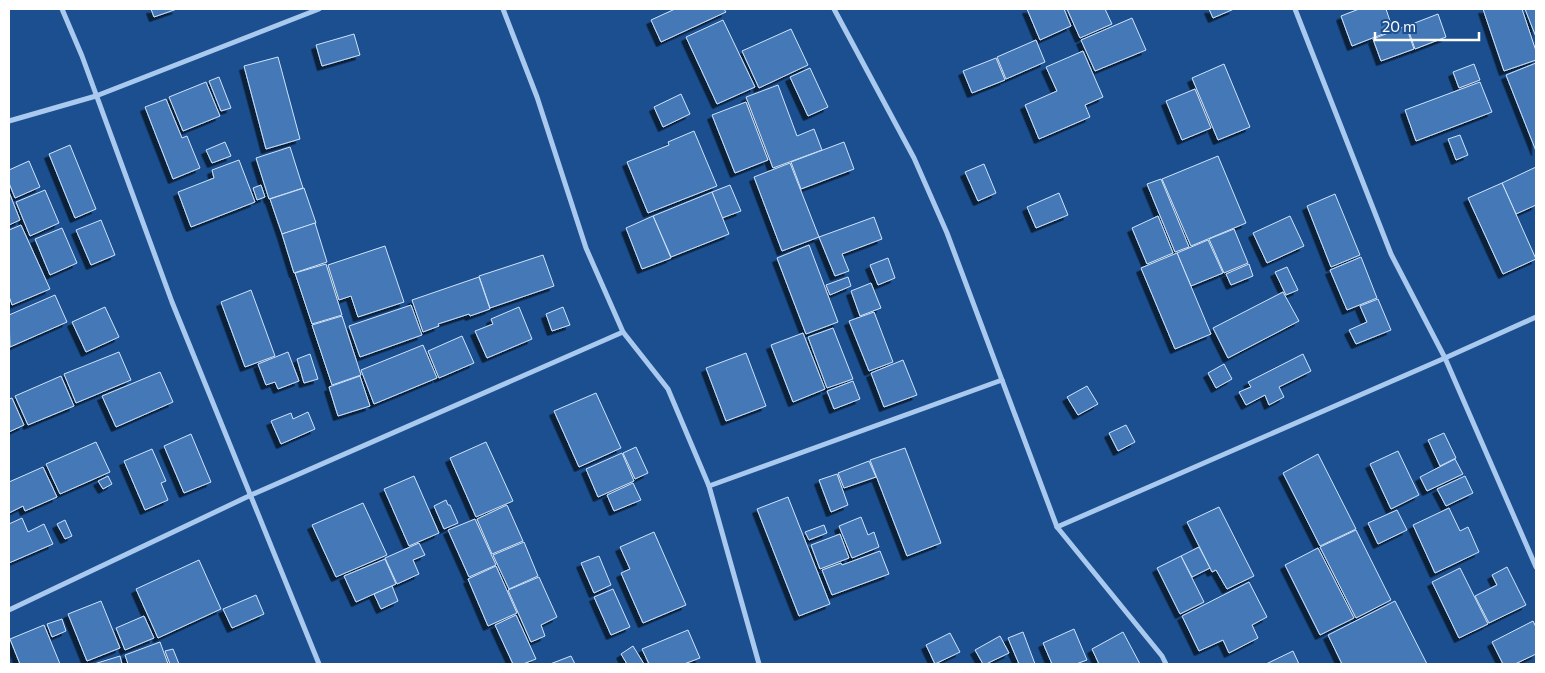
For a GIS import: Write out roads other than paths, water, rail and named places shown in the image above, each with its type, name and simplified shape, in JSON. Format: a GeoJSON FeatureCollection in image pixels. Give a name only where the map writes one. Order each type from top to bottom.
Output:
{"type":"FeatureCollection","features":[{"type":"Feature","properties":{"kind":"street"},"geometry":{"type":"LineString","coordinates":[[62,9],[172,302],[319,664]]}},
{"type":"Feature","properties":{"kind":"street"},"geometry":{"type":"LineString","coordinates":[[9,121],[96,96],[318,9]]}},
{"type":"Feature","properties":{"kind":"street"},"geometry":{"type":"LineString","coordinates":[[503,9],[537,97],[586,248],[623,332],[668,390],[709,486],[759,664]]}},
{"type":"Feature","properties":{"kind":"street"},"geometry":{"type":"LineString","coordinates":[[834,9],[914,158],[947,234],[1057,527],[1162,656],[1166,664]]}},
{"type":"Feature","properties":{"kind":"street"},"geometry":{"type":"LineString","coordinates":[[1295,9],[1392,254],[1445,358],[1536,567]]}},
{"type":"Feature","properties":{"kind":"street"},"geometry":{"type":"LineString","coordinates":[[1057,527],[1445,358],[1536,316]]}},
{"type":"Feature","properties":{"kind":"street"},"geometry":{"type":"LineString","coordinates":[[9,610],[251,495],[623,332]]}},
{"type":"Feature","properties":{"kind":"street"},"geometry":{"type":"LineString","coordinates":[[709,486],[1002,380]]}}]}
